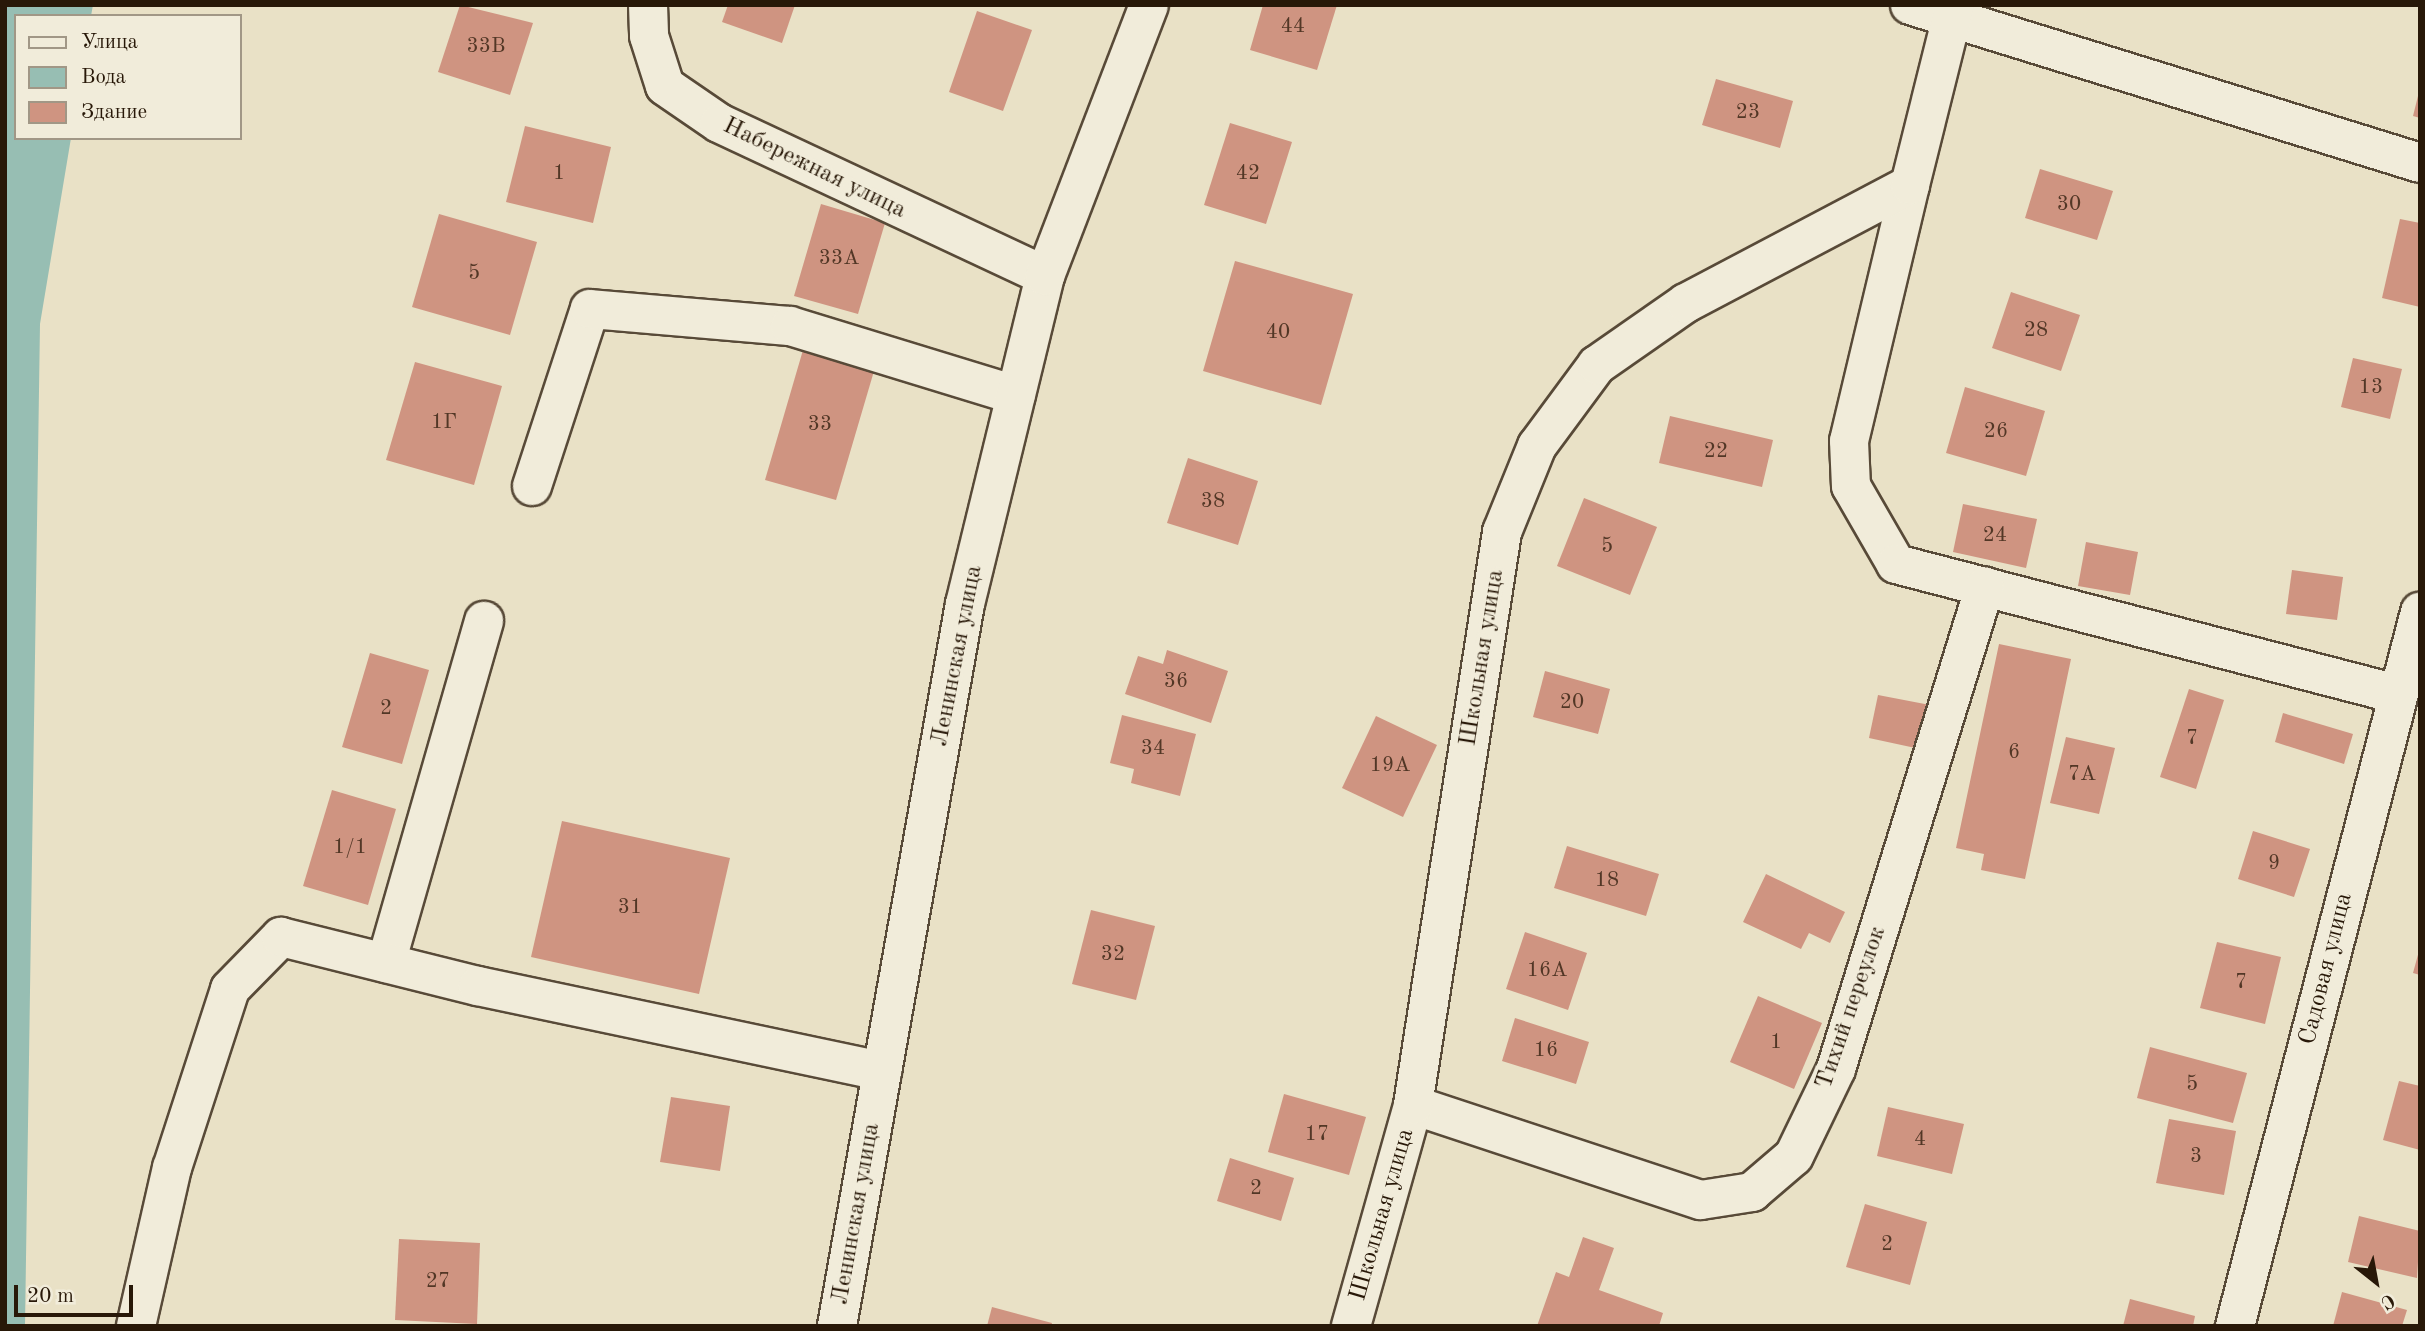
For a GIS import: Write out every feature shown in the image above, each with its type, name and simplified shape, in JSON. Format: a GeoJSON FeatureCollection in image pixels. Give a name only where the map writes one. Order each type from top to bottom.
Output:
{"type":"FeatureCollection","features":[{"type":"Feature","properties":{"kind":"street","name":"Набережная улица"},"geometry":{"type":"LineString","coordinates":[[648,5],[649,36],[665,86],[676,94],[719,123],[1045,276]]}},
{"type":"Feature","properties":{"kind":"street","name":"Ленинская улица"},"geometry":{"type":"LineString","coordinates":[[837,1326],[965,604],[1045,276],[1149,5]]}},
{"type":"Feature","properties":{"kind":"street"},"geometry":{"type":"LineString","coordinates":[[1910,5],[1953,12],[2420,163]]}},
{"type":"Feature","properties":{"kind":"street"},"geometry":{"type":"LineString","coordinates":[[1953,12],[1849,441],[1851,486],[1896,564],[2397,694]]}},
{"type":"Feature","properties":{"kind":"street","name":"Школьная улица"},"geometry":{"type":"LineString","coordinates":[[1351,1326],[1413,1105],[1502,532],[1537,446],[1597,365],[1686,303],[1910,185]]}},
{"type":"Feature","properties":{"kind":"street"},"geometry":{"type":"LineString","coordinates":[[532,486],[590,309],[790,326],[1016,395]]}},
{"type":"Feature","properties":{"kind":"street","name":"Тихий переулок"},"geometry":{"type":"LineString","coordinates":[[1413,1105],[1701,1200],[1752,1192],[1794,1156],[1836,1069],[1985,586]]}},
{"type":"Feature","properties":{"kind":"street","name":"Садовая улица"},"geometry":{"type":"LineString","coordinates":[[2235,1326],[2420,612]]}},
{"type":"Feature","properties":{"kind":"street"},"geometry":{"type":"LineString","coordinates":[[386,963],[484,621]]}},
{"type":"Feature","properties":{"kind":"street"},"geometry":{"type":"LineString","coordinates":[[136,1326],[172,1168],[230,989],[281,937],[386,963],[882,1071]]}},
{"type":"Feature","properties":{"kind":"water"},"geometry":{"type":"Polygon","coordinates":[[[5,5],[93,5],[91,14],[14,14],[14,140],[71,140],[40,324],[25,1326],[5,1326],[5,5]]]}},
{"type":"Feature","properties":{"kind":"building"},"geometry":{"type":"Polygon","coordinates":[[[460,5],[533,23],[510,95],[438,72],[460,5]]]}},
{"type":"Feature","properties":{"kind":"building"},"geometry":{"type":"Polygon","coordinates":[[[728,5],[795,5],[782,43],[722,22],[728,5]]]}},
{"type":"Feature","properties":{"kind":"building"},"geometry":{"type":"Polygon","coordinates":[[[1263,5],[1337,5],[1317,70],[1250,50],[1263,5]]]}},
{"type":"Feature","properties":{"kind":"building"},"geometry":{"type":"Polygon","coordinates":[[[977,11],[1032,30],[1003,111],[949,92],[977,11]]]}},
{"type":"Feature","properties":{"kind":"building"},"geometry":{"type":"Polygon","coordinates":[[[1716,79],[1793,101],[1780,148],[1702,125],[1716,79]]]}},
{"type":"Feature","properties":{"kind":"building"},"geometry":{"type":"Polygon","coordinates":[[[2420,92],[2420,118],[2413,116],[2420,92]]]}},
{"type":"Feature","properties":{"kind":"building"},"geometry":{"type":"Polygon","coordinates":[[[1230,123],[1292,142],[1266,224],[1204,205],[1230,123]]]}},
{"type":"Feature","properties":{"kind":"building"},"geometry":{"type":"Polygon","coordinates":[[[525,126],[611,147],[593,223],[506,202],[525,126]]]}},
{"type":"Feature","properties":{"kind":"building"},"geometry":{"type":"Polygon","coordinates":[[[2040,169],[2113,191],[2097,240],[2025,218],[2040,169]]]}},
{"type":"Feature","properties":{"kind":"building"},"geometry":{"type":"Polygon","coordinates":[[[821,204],[885,223],[858,314],[794,296],[821,204]]]}},
{"type":"Feature","properties":{"kind":"building"},"geometry":{"type":"Polygon","coordinates":[[[439,214],[537,242],[510,335],[412,307],[439,214]]]}},
{"type":"Feature","properties":{"kind":"building"},"geometry":{"type":"Polygon","coordinates":[[[2400,219],[2420,223],[2420,307],[2382,298],[2400,219]]]}},
{"type":"Feature","properties":{"kind":"building"},"geometry":{"type":"Polygon","coordinates":[[[1235,261],[1353,294],[1321,405],[1203,371],[1235,261]]]}},
{"type":"Feature","properties":{"kind":"building"},"geometry":{"type":"Polygon","coordinates":[[[2011,292],[2080,315],[2061,371],[1992,348],[2011,292]]]}},
{"type":"Feature","properties":{"kind":"building"},"geometry":{"type":"Polygon","coordinates":[[[803,350],[874,371],[836,500],[765,480],[803,350]]]}},
{"type":"Feature","properties":{"kind":"building"},"geometry":{"type":"Polygon","coordinates":[[[2353,358],[2402,369],[2390,419],[2341,407],[2353,358]]]}},
{"type":"Feature","properties":{"kind":"building"},"geometry":{"type":"Polygon","coordinates":[[[415,362],[502,386],[474,485],[386,460],[415,362]]]}},
{"type":"Feature","properties":{"kind":"building"},"geometry":{"type":"Polygon","coordinates":[[[1965,387],[2045,411],[2026,476],[1946,453],[1965,387]]]}},
{"type":"Feature","properties":{"kind":"building"},"geometry":{"type":"Polygon","coordinates":[[[1670,416],[1773,440],[1762,487],[1659,463],[1670,416]]]}},
{"type":"Feature","properties":{"kind":"building"},"geometry":{"type":"Polygon","coordinates":[[[1188,458],[1258,481],[1238,545],[1167,523],[1188,458]]]}},
{"type":"Feature","properties":{"kind":"building"},"geometry":{"type":"Polygon","coordinates":[[[1584,498],[1657,527],[1630,595],[1557,566],[1584,498]]]}},
{"type":"Feature","properties":{"kind":"building"},"geometry":{"type":"Polygon","coordinates":[[[1963,504],[2037,519],[2026,568],[1953,552],[1963,504]]]}},
{"type":"Feature","properties":{"kind":"building"},"geometry":{"type":"Polygon","coordinates":[[[2086,542],[2138,552],[2130,595],[2078,586],[2086,542]]]}},
{"type":"Feature","properties":{"kind":"building"},"geometry":{"type":"Polygon","coordinates":[[[2292,570],[2343,577],[2337,620],[2286,614],[2292,570]]]}},
{"type":"Feature","properties":{"kind":"building"},"geometry":{"type":"Polygon","coordinates":[[[1999,644],[2071,659],[2025,879],[1981,870],[1984,854],[1956,848],[1999,644]]]}},
{"type":"Feature","properties":{"kind":"building"},"geometry":{"type":"Polygon","coordinates":[[[1167,650],[1228,671],[1211,723],[1125,694],[1138,656],[1163,664],[1167,650]]]}},
{"type":"Feature","properties":{"kind":"building"},"geometry":{"type":"Polygon","coordinates":[[[370,653],[429,670],[402,764],[342,747],[370,653]]]}},
{"type":"Feature","properties":{"kind":"building"},"geometry":{"type":"Polygon","coordinates":[[[1545,671],[1610,689],[1598,734],[1533,717],[1545,671]]]}},
{"type":"Feature","properties":{"kind":"building"},"geometry":{"type":"Polygon","coordinates":[[[2189,689],[2224,700],[2196,789],[2160,777],[2189,689]]]}},
{"type":"Feature","properties":{"kind":"building"},"geometry":{"type":"Polygon","coordinates":[[[1878,695],[1930,705],[1920,749],[1869,738],[1878,695]]]}},
{"type":"Feature","properties":{"kind":"building"},"geometry":{"type":"Polygon","coordinates":[[[2283,713],[2353,734],[2344,764],[2275,742],[2283,713]]]}},
{"type":"Feature","properties":{"kind":"building"},"geometry":{"type":"Polygon","coordinates":[[[1122,715],[1196,734],[1180,796],[1131,783],[1134,769],[1110,763],[1122,715]]]}},
{"type":"Feature","properties":{"kind":"building"},"geometry":{"type":"Polygon","coordinates":[[[1376,716],[1437,745],[1403,817],[1342,788],[1376,716]]]}},
{"type":"Feature","properties":{"kind":"building"},"geometry":{"type":"Polygon","coordinates":[[[2066,737],[2115,748],[2099,814],[2050,803],[2066,737]]]}},
{"type":"Feature","properties":{"kind":"building"},"geometry":{"type":"Polygon","coordinates":[[[332,790],[396,809],[368,905],[303,886],[332,790]]]}},
{"type":"Feature","properties":{"kind":"building"},"geometry":{"type":"Polygon","coordinates":[[[562,821],[730,858],[699,994],[531,957],[562,821]]]}},
{"type":"Feature","properties":{"kind":"building"},"geometry":{"type":"Polygon","coordinates":[[[2253,831],[2310,849],[2294,897],[2238,879],[2253,831]]]}},
{"type":"Feature","properties":{"kind":"building"},"geometry":{"type":"Polygon","coordinates":[[[1567,846],[1659,874],[1646,916],[1554,888],[1567,846]]]}},
{"type":"Feature","properties":{"kind":"building"},"geometry":{"type":"Polygon","coordinates":[[[1766,874],[1845,912],[1830,943],[1809,933],[1801,949],[1743,922],[1766,874]]]}},
{"type":"Feature","properties":{"kind":"building"},"geometry":{"type":"Polygon","coordinates":[[[1091,910],[1155,926],[1136,1000],[1072,984],[1091,910]]]}},
{"type":"Feature","properties":{"kind":"building"},"geometry":{"type":"Polygon","coordinates":[[[1525,932],[1587,953],[1568,1010],[1506,989],[1525,932]]]}},
{"type":"Feature","properties":{"kind":"building"},"geometry":{"type":"Polygon","coordinates":[[[2217,942],[2281,957],[2265,1024],[2200,1008],[2217,942]]]}},
{"type":"Feature","properties":{"kind":"building"},"geometry":{"type":"Polygon","coordinates":[[[2420,951],[2420,975],[2413,973],[2420,951]]]}},
{"type":"Feature","properties":{"kind":"building"},"geometry":{"type":"Polygon","coordinates":[[[1758,996],[1822,1023],[1794,1089],[1730,1062],[1758,996]]]}},
{"type":"Feature","properties":{"kind":"building"},"geometry":{"type":"Polygon","coordinates":[[[1515,1018],[1589,1042],[1576,1084],[1502,1061],[1515,1018]]]}},
{"type":"Feature","properties":{"kind":"building"},"geometry":{"type":"Polygon","coordinates":[[[2150,1047],[2247,1073],[2233,1123],[2137,1098],[2150,1047]]]}},
{"type":"Feature","properties":{"kind":"building"},"geometry":{"type":"Polygon","coordinates":[[[2399,1081],[2420,1086],[2420,1150],[2383,1140],[2399,1081]]]}},
{"type":"Feature","properties":{"kind":"building"},"geometry":{"type":"Polygon","coordinates":[[[1284,1094],[1366,1117],[1349,1175],[1268,1152],[1284,1094]]]}},
{"type":"Feature","properties":{"kind":"building"},"geometry":{"type":"Polygon","coordinates":[[[671,1097],[730,1106],[720,1171],[660,1162],[671,1097]]]}},
{"type":"Feature","properties":{"kind":"building"},"geometry":{"type":"Polygon","coordinates":[[[1888,1107],[1964,1124],[1952,1174],[1877,1156],[1888,1107]]]}},
{"type":"Feature","properties":{"kind":"building"},"geometry":{"type":"Polygon","coordinates":[[[2169,1119],[2236,1131],[2224,1195],[2156,1183],[2169,1119]]]}},
{"type":"Feature","properties":{"kind":"building"},"geometry":{"type":"Polygon","coordinates":[[[1230,1158],[1294,1178],[1281,1221],[1217,1201],[1230,1158]]]}},
{"type":"Feature","properties":{"kind":"building"},"geometry":{"type":"Polygon","coordinates":[[[1865,1204],[1927,1222],[1910,1285],[1846,1267],[1865,1204]]]}},
{"type":"Feature","properties":{"kind":"building"},"geometry":{"type":"Polygon","coordinates":[[[2359,1216],[2420,1231],[2417,1278],[2348,1262],[2359,1216]]]}},
{"type":"Feature","properties":{"kind":"building"},"geometry":{"type":"Polygon","coordinates":[[[1583,1237],[1614,1248],[1599,1290],[1663,1313],[1659,1326],[1537,1326],[1556,1272],[1569,1277],[1583,1237]]]}},
{"type":"Feature","properties":{"kind":"building"},"geometry":{"type":"Polygon","coordinates":[[[399,1239],[480,1243],[477,1324],[395,1320],[399,1239]]]}},
{"type":"Feature","properties":{"kind":"building"},"geometry":{"type":"Polygon","coordinates":[[[2342,1292],[2407,1310],[2402,1326],[2333,1326],[2342,1292]]]}},
{"type":"Feature","properties":{"kind":"building"},"geometry":{"type":"Polygon","coordinates":[[[2130,1299],[2195,1316],[2193,1326],[2123,1326],[2130,1299]]]}},
{"type":"Feature","properties":{"kind":"building"},"geometry":{"type":"Polygon","coordinates":[[[992,1307],[1052,1323],[1051,1326],[987,1326],[992,1307]]]}}]}
